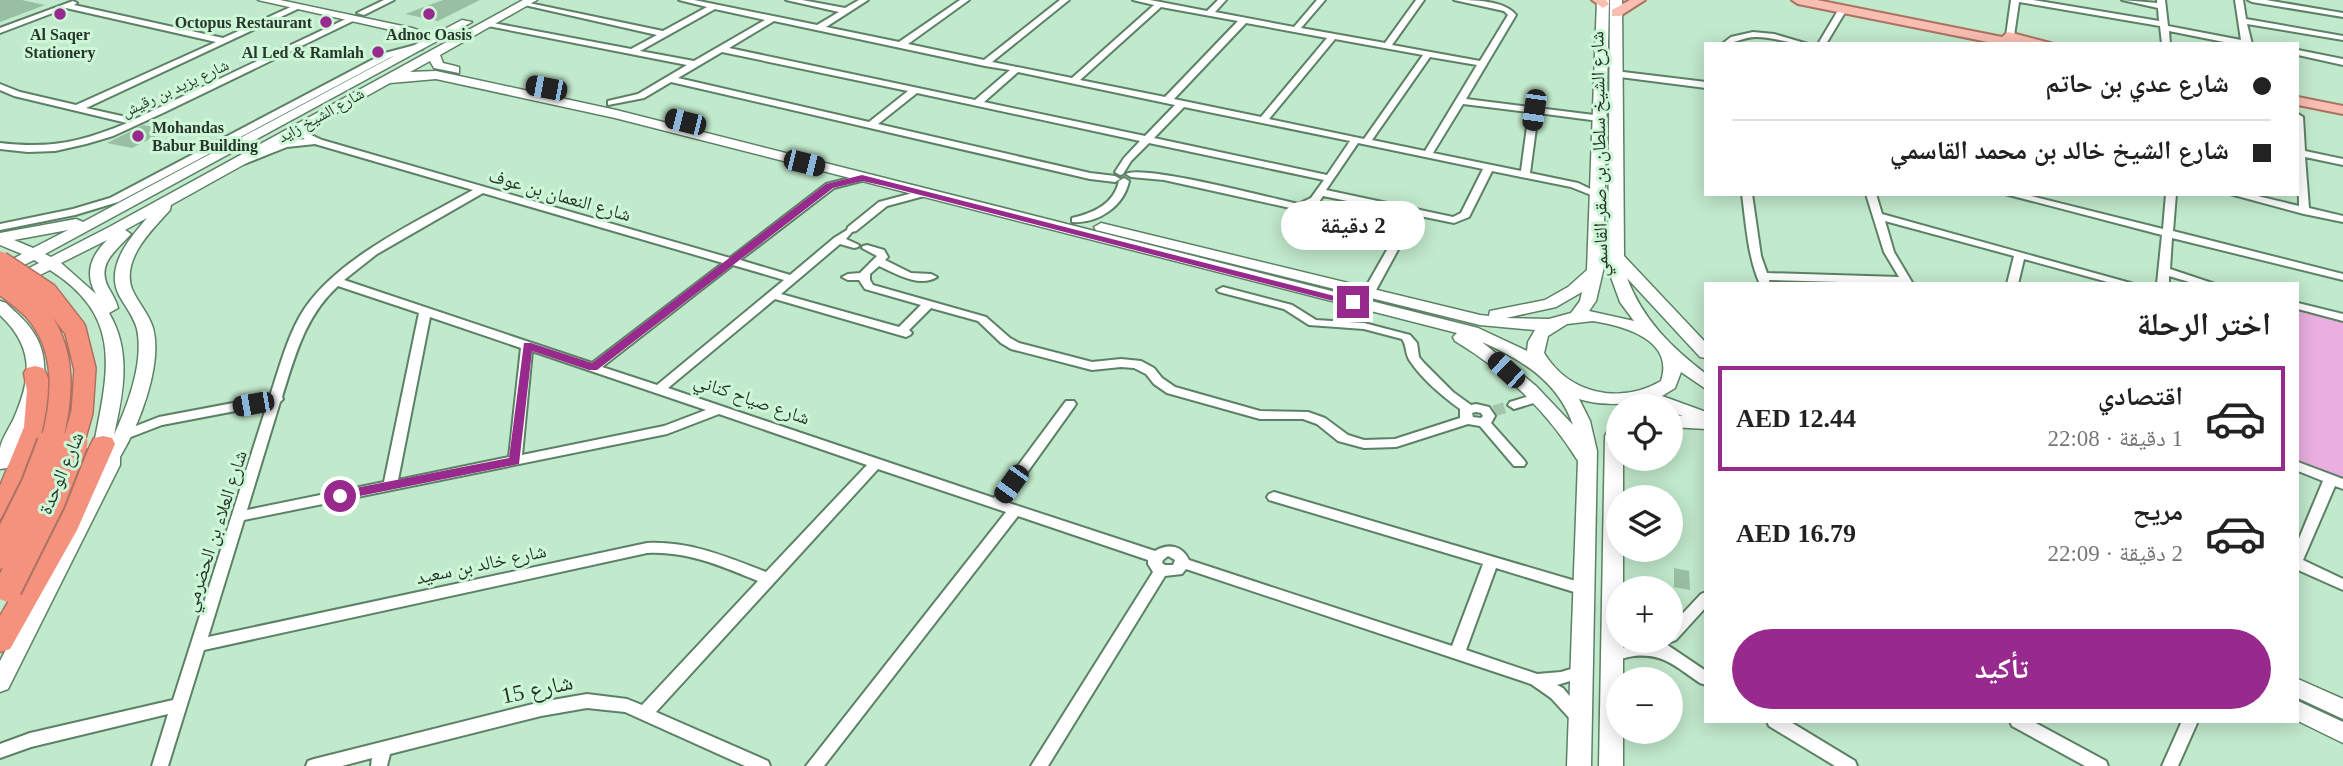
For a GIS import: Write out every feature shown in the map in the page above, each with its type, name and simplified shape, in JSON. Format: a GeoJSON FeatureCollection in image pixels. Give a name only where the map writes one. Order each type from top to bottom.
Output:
{"type":"FeatureCollection","features":[{"type":"Feature","properties":{"kind":"highway","name":"شارع الوحدة"},"geometry":{"type":"LineString","coordinates":[[0,262],[37,283],[55,299],[69,318],[82,350],[87,388],[83,417],[74,449],[4,595]]}},
{"type":"Feature","properties":{"kind":"highway","name":"شارع الوحدة"},"geometry":{"type":"LineString","coordinates":[[0,282],[27,303],[41,319],[52,337],[62,379],[57,430],[48,459],[0,555]]}},
{"type":"Feature","properties":{"kind":"highway"},"geometry":{"type":"LineString","coordinates":[[0,510],[26,460],[35,433],[40,398],[35,373]]}},
{"type":"Feature","properties":{"kind":"highway"},"geometry":{"type":"LineString","coordinates":[[0,641],[112,445]]}},
{"type":"Feature","properties":{"kind":"main road"},"geometry":{"type":"LineString","coordinates":[[1607,4],[1639,0]]}},
{"type":"Feature","properties":{"kind":"main road"},"geometry":{"type":"LineString","coordinates":[[1798,0],[1838,3],[1933,20],[2014,40]]}},
{"type":"Feature","properties":{"kind":"main road"},"geometry":{"type":"LineString","coordinates":[[1838,3],[1888,17],[2014,40]]}},
{"type":"Feature","properties":{"kind":"main road"},"geometry":{"type":"LineString","coordinates":[[1888,17],[1883,14],[1933,20]]}},
{"type":"Feature","properties":{"kind":"main road"},"geometry":{"type":"LineString","coordinates":[[2299,94],[2343,104]]}},
{"type":"Feature","properties":{"kind":"main road"},"geometry":{"type":"LineString","coordinates":[[2299,101],[2343,110]]}},
{"type":"Feature","properties":{"kind":"street"},"geometry":{"type":"LineString","coordinates":[[0,31],[80,0]]}},
{"type":"Feature","properties":{"kind":"street"},"geometry":{"type":"LineString","coordinates":[[264,0],[298,3],[357,16],[422,35],[426,48],[438,65],[489,85],[605,111],[1472,332],[1512,349],[1569,388],[1606,399]]}},
{"type":"Feature","properties":{"kind":"street","name":"شارع يزيد بن رقيش"},"geometry":{"type":"LineString","coordinates":[[0,146],[25,150],[61,147],[100,137],[390,0]]}},
{"type":"Feature","properties":{"kind":"street","name":"شارع الشيخ زايد"},"geometry":{"type":"LineString","coordinates":[[0,272],[41,259],[183,192],[384,80],[457,27],[507,0]]}},
{"type":"Feature","properties":{"kind":"street"},"geometry":{"type":"LineString","coordinates":[[683,0],[1597,188]]}},
{"type":"Feature","properties":{"kind":"street"},"geometry":{"type":"LineString","coordinates":[[790,0],[846,11]]}},
{"type":"Feature","properties":{"kind":"street"},"geometry":{"type":"LineString","coordinates":[[819,28],[864,0]]}},
{"type":"Feature","properties":{"kind":"street"},"geometry":{"type":"LineString","coordinates":[[901,45],[965,0]]}},
{"type":"Feature","properties":{"kind":"street"},"geometry":{"type":"LineString","coordinates":[[985,63],[1065,0]]}},
{"type":"Feature","properties":{"kind":"street"},"geometry":{"type":"LineString","coordinates":[[1137,0],[1483,64]]}},
{"type":"Feature","properties":{"kind":"street"},"geometry":{"type":"LineString","coordinates":[[1209,13],[1222,0]]}},
{"type":"Feature","properties":{"kind":"street"},"geometry":{"type":"LineString","coordinates":[[1296,29],[1321,0]]}},
{"type":"Feature","properties":{"kind":"street"},"geometry":{"type":"LineString","coordinates":[[1387,46],[1420,0]]}},
{"type":"Feature","properties":{"kind":"street"},"geometry":{"type":"LineString","coordinates":[[1429,154],[1512,13],[1507,9],[1458,0]]}},
{"type":"Feature","properties":{"kind":"street"},"geometry":{"type":"LineString","coordinates":[[2014,40],[2017,0],[2238,42]]}},
{"type":"Feature","properties":{"kind":"street"},"geometry":{"type":"LineString","coordinates":[[2126,0],[2162,3],[2166,42]]}},
{"type":"Feature","properties":{"kind":"street"},"geometry":{"type":"LineString","coordinates":[[2239,0],[2247,42]]}},
{"type":"Feature","properties":{"kind":"street"},"geometry":{"type":"LineString","coordinates":[[2252,0],[2343,15]]}},
{"type":"Feature","properties":{"kind":"street"},"geometry":{"type":"LineString","coordinates":[[528,2],[665,34]]}},
{"type":"Feature","properties":{"kind":"street","name":"شارع الشيخ زايد"},"geometry":{"type":"LineString","coordinates":[[0,227],[105,204],[426,48],[488,24],[528,2]]}},
{"type":"Feature","properties":{"kind":"street"},"geometry":{"type":"LineString","coordinates":[[76,109],[224,41],[298,3]]}},
{"type":"Feature","properties":{"kind":"street"},"geometry":{"type":"LineString","coordinates":[[1823,42],[1838,3]]}},
{"type":"Feature","properties":{"kind":"street"},"geometry":{"type":"LineString","coordinates":[[1074,81],[1160,4]]}},
{"type":"Feature","properties":{"kind":"street","name":"شارع الشيخ سلطان بن صقر القاسمي"},"geometry":{"type":"LineString","coordinates":[[1607,4],[1615,74],[1616,268],[1624,293],[1640,320],[1656,338]]}},
{"type":"Feature","properties":{"kind":"street","name":"شارع الشيخ سلطان بن صقر القاسمي"},"geometry":{"type":"LineString","coordinates":[[1577,317],[1588,301],[1595,271],[1599,118],[1607,4]]}},
{"type":"Feature","properties":{"kind":"street"},"geometry":{"type":"LineString","coordinates":[[65,6],[224,41]]}},
{"type":"Feature","properties":{"kind":"street"},"geometry":{"type":"LineString","coordinates":[[632,52],[713,6]]}},
{"type":"Feature","properties":{"kind":"street"},"geometry":{"type":"LineString","coordinates":[[357,16],[431,27],[457,27]]}},
{"type":"Feature","properties":{"kind":"street"},"geometry":{"type":"LineString","coordinates":[[639,103],[670,79],[772,19]]}},
{"type":"Feature","properties":{"kind":"street"},"geometry":{"type":"LineString","coordinates":[[1168,100],[1244,20]]}},
{"type":"Feature","properties":{"kind":"street"},"geometry":{"type":"LineString","coordinates":[[2242,21],[2343,38]]}},
{"type":"Feature","properties":{"kind":"street"},"geometry":{"type":"LineString","coordinates":[[397,28],[411,23]]}},
{"type":"Feature","properties":{"kind":"street"},"geometry":{"type":"LineString","coordinates":[[488,24],[695,64]]}},
{"type":"Feature","properties":{"kind":"street"},"geometry":{"type":"LineString","coordinates":[[1263,120],[1333,36]]}},
{"type":"Feature","properties":{"kind":"street"},"geometry":{"type":"LineString","coordinates":[[1730,42],[1740,37],[1768,36],[1795,42]]}},
{"type":"Feature","properties":{"kind":"street"},"geometry":{"type":"LineString","coordinates":[[722,48],[1329,178]]}},
{"type":"Feature","properties":{"kind":"street"},"geometry":{"type":"LineString","coordinates":[[2299,53],[2343,62]]}},
{"type":"Feature","properties":{"kind":"street"},"geometry":{"type":"LineString","coordinates":[[670,79],[1090,176],[1164,177],[1291,207],[1312,203],[1428,54]]}},
{"type":"Feature","properties":{"kind":"street"},"geometry":{"type":"LineString","coordinates":[[976,103],[1017,69]]}},
{"type":"Feature","properties":{"kind":"street"},"geometry":{"type":"LineString","coordinates":[[384,80],[425,74],[463,76],[524,83],[611,103],[639,103],[1108,229],[1459,314],[1501,323],[1551,324],[1577,317],[1610,318],[1643,330],[1656,338],[1672,356],[1704,381]]}},
{"type":"Feature","properties":{"kind":"street"},"geometry":{"type":"LineString","coordinates":[[1615,74],[1704,85]]}},
{"type":"Feature","properties":{"kind":"street"},"geometry":{"type":"LineString","coordinates":[[489,85],[499,81],[524,83]]}},
{"type":"Feature","properties":{"kind":"street"},"geometry":{"type":"LineString","coordinates":[[0,87],[76,109],[135,122]]}},
{"type":"Feature","properties":{"kind":"street"},"geometry":{"type":"LineString","coordinates":[[871,125],[915,90]]}},
{"type":"Feature","properties":{"kind":"street"},"geometry":{"type":"LineString","coordinates":[[1461,102],[1599,118]]}},
{"type":"Feature","properties":{"kind":"street"},"geometry":{"type":"LineString","coordinates":[[1076,220],[1104,210],[1122,193],[1127,160],[1182,103]]}},
{"type":"Feature","properties":{"kind":"street"},"geometry":{"type":"LineString","coordinates":[[1525,175],[1534,110]]}},
{"type":"Feature","properties":{"kind":"street"},"geometry":{"type":"LineString","coordinates":[[303,125],[305,136],[319,142]]}},
{"type":"Feature","properties":{"kind":"street","name":"شارع الشيخ زايد"},"geometry":{"type":"LineString","coordinates":[[0,288],[141,195],[253,131]]}},
{"type":"Feature","properties":{"kind":"street"},"geometry":{"type":"LineString","coordinates":[[2299,135],[2305,211]]}},
{"type":"Feature","properties":{"kind":"street","name":"شارع النعمان بن عوف"},"geometry":{"type":"LineString","coordinates":[[232,164],[256,158],[285,144],[319,142],[792,279]]}},
{"type":"Feature","properties":{"kind":"street"},"geometry":{"type":"LineString","coordinates":[[2300,153],[2343,162]]}},
{"type":"Feature","properties":{"kind":"street"},"geometry":{"type":"LineString","coordinates":[[1320,191],[1454,220],[1465,215],[1489,167]]}},
{"type":"Feature","properties":{"kind":"street"},"geometry":{"type":"LineString","coordinates":[[830,170],[830,186]]}},
{"type":"Feature","properties":{"kind":"street"},"geometry":{"type":"LineString","coordinates":[[593,368],[830,186],[862,178]]}},
{"type":"Feature","properties":{"kind":"street"},"geometry":{"type":"LineString","coordinates":[[0,282],[164,191],[172,179]]}},
{"type":"Feature","properties":{"kind":"street"},"geometry":{"type":"LineString","coordinates":[[883,204],[888,193],[886,183]]}},
{"type":"Feature","properties":{"kind":"street","name":"شارع العلاء بن الحضرمي"},"geometry":{"type":"LineString","coordinates":[[160,766],[298,329],[313,304],[335,281],[370,255],[481,190]]}},
{"type":"Feature","properties":{"kind":"street"},"geometry":{"type":"LineString","coordinates":[[106,321],[110,308],[98,283],[100,257],[115,240],[183,192]]}},
{"type":"Feature","properties":{"kind":"street"},"geometry":{"type":"LineString","coordinates":[[658,390],[883,204],[924,193]]}},
{"type":"Feature","properties":{"kind":"street"},"geometry":{"type":"LineString","coordinates":[[0,239],[58,229],[141,195]]}},
{"type":"Feature","properties":{"kind":"street"},"geometry":{"type":"LineString","coordinates":[[1747,196],[1763,280],[1907,282]]}},
{"type":"Feature","properties":{"kind":"street"},"geometry":{"type":"LineString","coordinates":[[1872,196],[1889,251],[1907,282]]}},
{"type":"Feature","properties":{"kind":"street"},"geometry":{"type":"LineString","coordinates":[[2018,196],[2343,277]]}},
{"type":"Feature","properties":{"kind":"street"},"geometry":{"type":"LineString","coordinates":[[2171,196],[2163,277],[2197,282]]}},
{"type":"Feature","properties":{"kind":"street"},"geometry":{"type":"LineString","coordinates":[[2243,196],[2343,219]]}},
{"type":"Feature","properties":{"kind":"street"},"geometry":{"type":"LineString","coordinates":[[112,445],[130,416],[144,364],[146,336],[142,320],[123,288],[122,273],[133,247],[165,207]]}},
{"type":"Feature","properties":{"kind":"street"},"geometry":{"type":"LineString","coordinates":[[1104,210],[1103,218],[1108,229]]}},
{"type":"Feature","properties":{"kind":"street"},"geometry":{"type":"LineString","coordinates":[[1878,216],[2122,282]]}},
{"type":"Feature","properties":{"kind":"street"},"geometry":{"type":"LineString","coordinates":[[1368,292],[1408,222]]}},
{"type":"Feature","properties":{"kind":"street"},"geometry":{"type":"LineString","coordinates":[[846,234],[860,246],[883,254],[880,262],[864,276],[848,277]]}},
{"type":"Feature","properties":{"kind":"street"},"geometry":{"type":"LineString","coordinates":[[0,239],[41,259],[86,291],[100,306],[113,341],[116,371],[111,465],[0,683]]}},
{"type":"Feature","properties":{"kind":"street"},"geometry":{"type":"LineString","coordinates":[[2013,282],[2020,254]]}},
{"type":"Feature","properties":{"kind":"street"},"geometry":{"type":"LineString","coordinates":[[1175,258],[1213,264],[1220,260],[1219,256]]}},
{"type":"Feature","properties":{"kind":"street"},"geometry":{"type":"LineString","coordinates":[[1616,257],[1704,351]]}},
{"type":"Feature","properties":{"kind":"street"},"geometry":{"type":"LineString","coordinates":[[880,262],[909,276],[931,277]]}},
{"type":"Feature","properties":{"kind":"street"},"geometry":{"type":"LineString","coordinates":[[1459,314],[1509,314],[1543,307],[1569,296],[1595,271]]}},
{"type":"Feature","properties":{"kind":"street"},"geometry":{"type":"LineString","coordinates":[[864,276],[865,284],[873,289],[982,319],[995,328],[1003,340],[1015,346],[1092,366],[1121,363],[1137,365],[1150,371],[1171,390],[1260,415],[1304,415],[1321,421],[1343,438],[1364,444],[1396,443],[1467,414],[1489,416],[1519,463]]}},
{"type":"Feature","properties":{"kind":"street","name":"شارع صياح كناني"},"geometry":{"type":"LineString","coordinates":[[335,281],[996,503],[1158,564],[1162,552],[1175,552],[1183,563],[1457,654]]}},
{"type":"Feature","properties":{"kind":"street"},"geometry":{"type":"LineString","coordinates":[[1223,290],[1288,307],[1313,323],[1364,326],[1406,337],[1420,366],[1467,414]]}},
{"type":"Feature","properties":{"kind":"street"},"geometry":{"type":"LineString","coordinates":[[773,295],[903,332],[928,304]]}},
{"type":"Feature","properties":{"kind":"street"},"geometry":{"type":"LineString","coordinates":[[0,306],[8,322],[32,343],[35,373],[24,418],[0,463]]}},
{"type":"Feature","properties":{"kind":"street"},"geometry":{"type":"LineString","coordinates":[[2299,306],[2343,318]]}},
{"type":"Feature","properties":{"kind":"street"},"geometry":{"type":"LineString","coordinates":[[390,486],[425,311]]}},
{"type":"Feature","properties":{"kind":"street"},"geometry":{"type":"LineString","coordinates":[[1429,321],[1490,355],[1571,433],[1588,463]]}},
{"type":"Feature","properties":{"kind":"street"},"geometry":{"type":"LineString","coordinates":[[1551,324],[1543,329],[1534,344],[1535,353],[1576,407],[1587,440],[1579,766]]}},
{"type":"Feature","properties":{"kind":"street"},"geometry":{"type":"LineString","coordinates":[[515,461],[527,346]]}},
{"type":"Feature","properties":{"kind":"street"},"geometry":{"type":"LineString","coordinates":[[1490,355],[1512,349]]}},
{"type":"Feature","properties":{"kind":"street"},"geometry":{"type":"LineString","coordinates":[[1651,394],[1669,384],[1675,366],[1672,356]]}},
{"type":"Feature","properties":{"kind":"street"},"geometry":{"type":"LineString","coordinates":[[1514,405],[1536,398]]}},
{"type":"Feature","properties":{"kind":"street"},"geometry":{"type":"LineString","coordinates":[[112,445],[159,421],[277,400]]}},
{"type":"Feature","properties":{"kind":"street"},"geometry":{"type":"LineString","coordinates":[[996,503],[1070,404]]}},
{"type":"Feature","properties":{"kind":"street"},"geometry":{"type":"LineString","coordinates":[[1551,413],[1576,407]]}},
{"type":"Feature","properties":{"kind":"street"},"geometry":{"type":"LineString","coordinates":[[240,516],[667,430],[718,410]]}},
{"type":"Feature","properties":{"kind":"street"},"geometry":{"type":"LineString","coordinates":[[1683,412],[1704,417]]}},
{"type":"Feature","properties":{"kind":"street"},"geometry":{"type":"LineString","coordinates":[[130,416],[159,421]]}},
{"type":"Feature","properties":{"kind":"street"},"geometry":{"type":"LineString","coordinates":[[1683,422],[1704,425]]}},
{"type":"Feature","properties":{"kind":"street"},"geometry":{"type":"LineString","coordinates":[[645,713],[876,463]]}},
{"type":"Feature","properties":{"kind":"street"},"geometry":{"type":"LineString","coordinates":[[2299,466],[2337,481],[2299,555]]}},
{"type":"Feature","properties":{"kind":"street"},"geometry":{"type":"LineString","coordinates":[[1616,576],[1617,471]]}},
{"type":"Feature","properties":{"kind":"street"},"geometry":{"type":"LineString","coordinates":[[1274,497],[1584,589]]}},
{"type":"Feature","properties":{"kind":"street"},"geometry":{"type":"LineString","coordinates":[[814,766],[1015,510]]}},
{"type":"Feature","properties":{"kind":"street","name":"شارع خالد بن سعيد"},"geometry":{"type":"LineString","coordinates":[[198,645],[666,545],[685,548],[769,579]]}},
{"type":"Feature","properties":{"kind":"street"},"geometry":{"type":"LineString","coordinates":[[1491,561],[1457,654],[1537,680],[1567,701],[1580,719]]}},
{"type":"Feature","properties":{"kind":"street"},"geometry":{"type":"LineString","coordinates":[[1039,766],[1158,564]]}},
{"type":"Feature","properties":{"kind":"street"},"geometry":{"type":"LineString","coordinates":[[2299,564],[2343,584]]}},
{"type":"Feature","properties":{"kind":"street"},"geometry":{"type":"LineString","coordinates":[[1683,623],[1704,600]]}},
{"type":"Feature","properties":{"kind":"street"},"geometry":{"type":"LineString","coordinates":[[1612,765],[1612,655],[1621,653]]}},
{"type":"Feature","properties":{"kind":"street"},"geometry":{"type":"LineString","coordinates":[[1670,653],[1704,678]]}},
{"type":"Feature","properties":{"kind":"street"},"geometry":{"type":"LineString","coordinates":[[1537,680],[1561,678],[1581,672]]}},
{"type":"Feature","properties":{"kind":"street"},"geometry":{"type":"LineString","coordinates":[[2299,688],[2343,710]]}},
{"type":"Feature","properties":{"kind":"street","name":"شارع 15"},"geometry":{"type":"LineString","coordinates":[[314,766],[380,758],[564,704],[608,702],[645,713],[762,766]]}},
{"type":"Feature","properties":{"kind":"street"},"geometry":{"type":"LineString","coordinates":[[0,751],[30,740],[179,705]]}},
{"type":"Feature","properties":{"kind":"street"},"geometry":{"type":"LineString","coordinates":[[2299,711],[2343,733]]}},
{"type":"Feature","properties":{"kind":"street"},"geometry":{"type":"LineString","coordinates":[[1778,723],[1849,766]]}},
{"type":"Feature","properties":{"kind":"street"},"geometry":{"type":"LineString","coordinates":[[2022,723],[2100,766]]}},
{"type":"Feature","properties":{"kind":"street"},"geometry":{"type":"LineString","coordinates":[[2170,766],[2189,723]]}},
{"type":"Feature","properties":{"kind":"street"},"geometry":{"type":"LineString","coordinates":[[0,741],[30,740]]}},
{"type":"Feature","properties":{"kind":"shaded area"},"geometry":{"type":"Polygon","coordinates":[[[2299,310],[2343,322],[2343,480],[2299,462],[2299,310]]]}},
{"type":"Feature","properties":{"kind":"building"},"geometry":{"type":"Polygon","coordinates":[[[0,0],[22,0],[45,5],[0,22],[0,0]]]}},
{"type":"Feature","properties":{"kind":"building"},"geometry":{"type":"Polygon","coordinates":[[[443,0],[480,0],[438,21],[405,14],[443,0]]]}},
{"type":"Feature","properties":{"kind":"building","name":"Mohandas Babur Building"},"geometry":{"type":"Polygon","coordinates":[[[143,125],[168,130],[132,148],[107,143],[143,125]]]}},
{"type":"Feature","properties":{"kind":"building"},"geometry":{"type":"Polygon","coordinates":[[[1674,568],[1689,571],[1690,590],[1683,589],[1683,576],[1674,576],[1674,568]]]}},
{"type":"Feature","properties":{"kind":"tunnel"},"geometry":{"type":"LineString","coordinates":[[1494,411],[1514,405]]}},
{"type":"Feature","properties":{"kind":"place","name":"Al Saqer Stationery"},"geometry":{"type":"Point","coordinates":[60,14]}},
{"type":"Feature","properties":{"kind":"place","name":"Adnoc Oasis"},"geometry":{"type":"Point","coordinates":[429,14]}},
{"type":"Feature","properties":{"kind":"place","name":"Octopus Restaurant"},"geometry":{"type":"Point","coordinates":[326,22]}},
{"type":"Feature","properties":{"kind":"place","name":"Al Led & Ramlah"},"geometry":{"type":"Point","coordinates":[378,52]}},
{"type":"Feature","properties":{"kind":"place","name":"Mohandas Babur Building"},"geometry":{"type":"Point","coordinates":[138,136]}},
{"type":"Feature","properties":{"kind":"route"},"geometry":{"type":"LineString","coordinates":[[340,496],[515,461],[527,346],[593,368],[830,186],[853,179],[886,183],[1353,302]]}}]}
